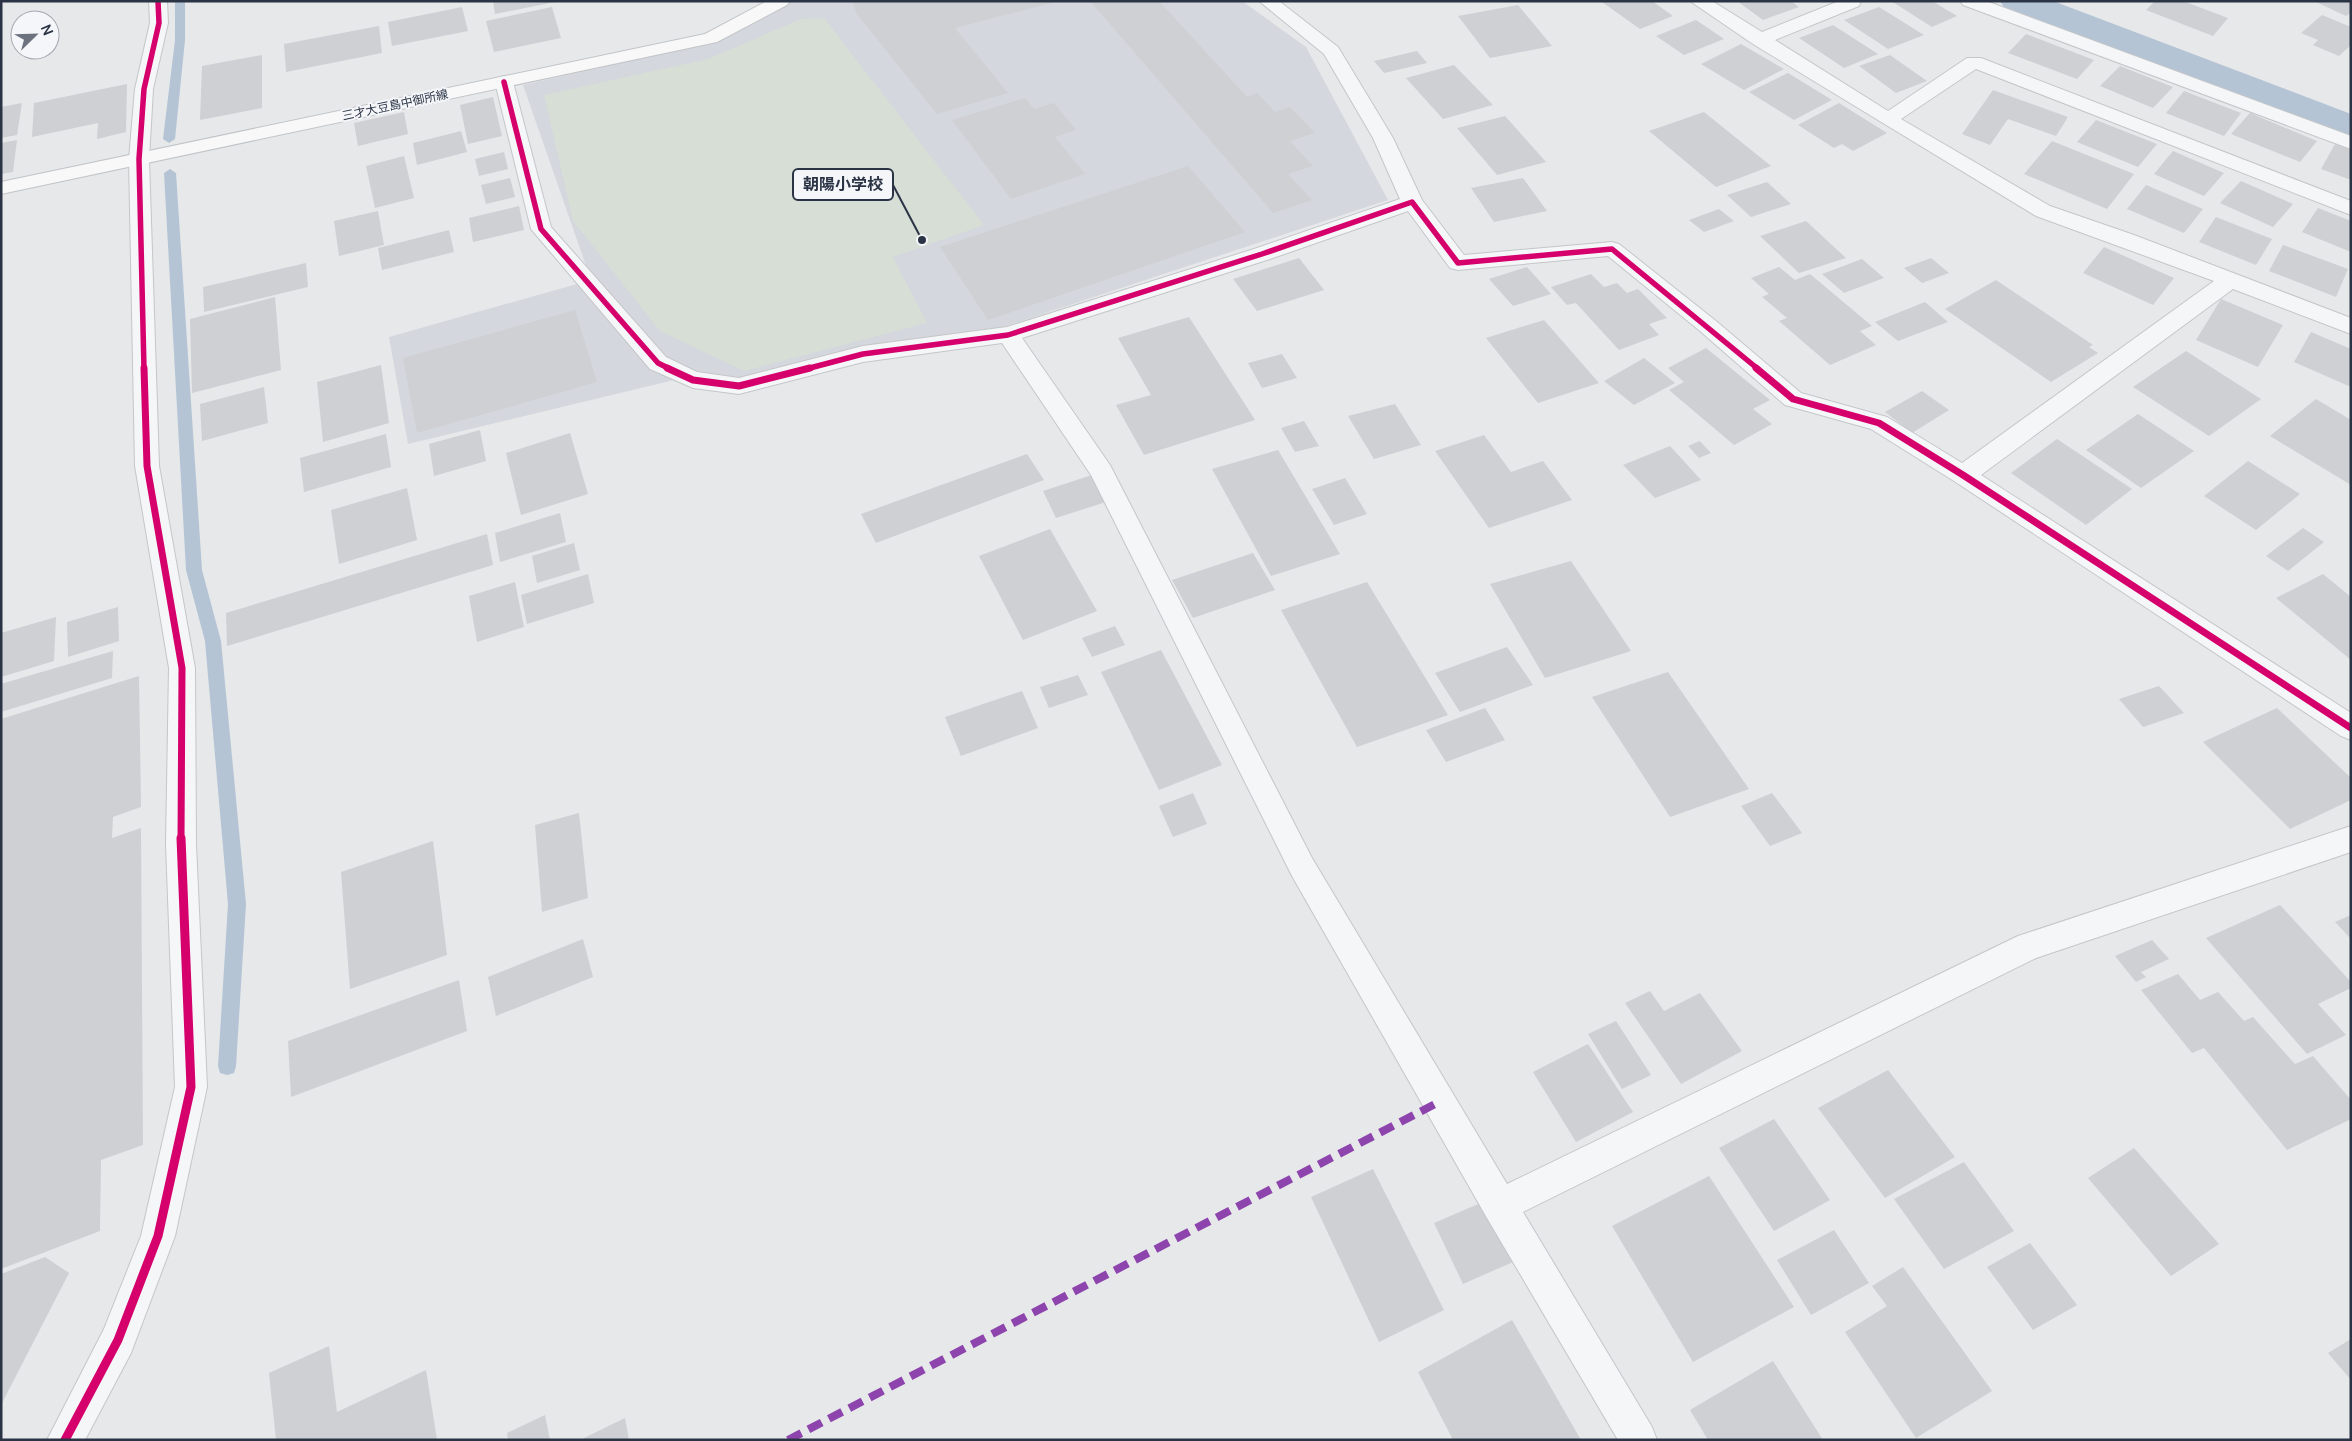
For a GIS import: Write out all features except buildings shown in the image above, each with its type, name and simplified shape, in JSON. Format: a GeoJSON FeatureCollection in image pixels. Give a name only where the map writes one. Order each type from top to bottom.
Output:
{"type":"FeatureCollection","features":[{"type":"Feature","properties":{"kind":"main road","name":"三才大豆島中御所線"},"geometry":{"type":"LineString","coordinates":[[1,188],[711,38],[782,1]]}},
{"type":"Feature","properties":{"kind":"street"},"geometry":{"type":"LineString","coordinates":[[65,1440],[118,1340],[158,1236],[191,1087],[181,844],[182,668],[147,466],[139,159],[144,89],[159,24],[158,1]]}},
{"type":"Feature","properties":{"kind":"street"},"geometry":{"type":"LineString","coordinates":[[1268,1],[1331,51],[1383,138],[1412,202],[1458,263],[1612,249],[1708,326],[1793,399],[1879,423],[1963,475],[2351,728]]}},
{"type":"Feature","properties":{"kind":"street"},"geometry":{"type":"LineString","coordinates":[[1698,1],[1888,119],[2043,211],[2127,240],[2351,326]]}},
{"type":"Feature","properties":{"kind":"street"},"geometry":{"type":"LineString","coordinates":[[1969,1],[2351,143]]}},
{"type":"Feature","properties":{"kind":"street"},"geometry":{"type":"LineString","coordinates":[[1759,40],[1853,2]]}},
{"type":"Feature","properties":{"kind":"street"},"geometry":{"type":"LineString","coordinates":[[1888,119],[1974,62],[2351,209]]}},
{"type":"Feature","properties":{"kind":"street"},"geometry":{"type":"LineString","coordinates":[[504,82],[541,229],[658,363],[693,380],[739,386],[863,354],[1008,335],[1262,254],[1412,202]]}},
{"type":"Feature","properties":{"kind":"street"},"geometry":{"type":"LineString","coordinates":[[1963,475],[2231,280]]}},
{"type":"Feature","properties":{"kind":"street"},"geometry":{"type":"LineString","coordinates":[[1008,335],[1101,471],[1302,867],[1499,1206],[1639,1440]]}},
{"type":"Feature","properties":{"kind":"street"},"geometry":{"type":"LineString","coordinates":[[1499,1206],[2030,946],[2351,839]]}},
{"type":"Feature","properties":{"kind":"shaded area"},"geometry":{"type":"Polygon","coordinates":[[[792,1],[1242,1],[1306,47],[1388,200],[997,329],[750,378],[699,374],[408,444],[389,337],[591,280],[523,85],[715,42],[792,1]]]}},
{"type":"Feature","properties":{"kind":"shaded area"},"geometry":{"type":"Polygon","coordinates":[[[824,18],[984,225],[893,257],[927,323],[744,371],[660,331],[573,221],[544,95],[708,59],[801,19],[824,18]]]}},
{"type":"Feature","properties":{"kind":"waterway"},"geometry":{"type":"LineString","coordinates":[[169,139],[180,40],[180,1]]}},
{"type":"Feature","properties":{"kind":"waterway"},"geometry":{"type":"LineString","coordinates":[[2018,1],[2191,65],[2351,128]]}},
{"type":"Feature","properties":{"kind":"waterway"},"geometry":{"type":"LineString","coordinates":[[170,173],[194,570],[213,641],[237,904],[227,1066]]}},
{"type":"Feature","properties":{"kind":"marked path"},"geometry":{"type":"LineString","coordinates":[[788,1440],[1439,1102]]}},
{"type":"Feature","properties":{"kind":"cycle path"},"geometry":{"type":"LineString","coordinates":[[65,1440],[118,1340],[158,1236],[191,1087],[181,844],[182,668],[147,466],[139,159],[144,89],[159,23],[158,1]]}},
{"type":"Feature","properties":{"kind":"cycle path"},"geometry":{"type":"LineString","coordinates":[[504,82],[541,229],[658,363],[693,380],[739,386],[863,354],[1008,335],[1262,254],[1412,202],[1458,263],[1612,249],[1708,326],[1793,399],[1879,423],[1963,475],[2351,728]]}},
{"type":"Feature","properties":{"kind":"place","name":"朝陽小学校"},"geometry":{"type":"Point","coordinates":[922,240]}}]}
